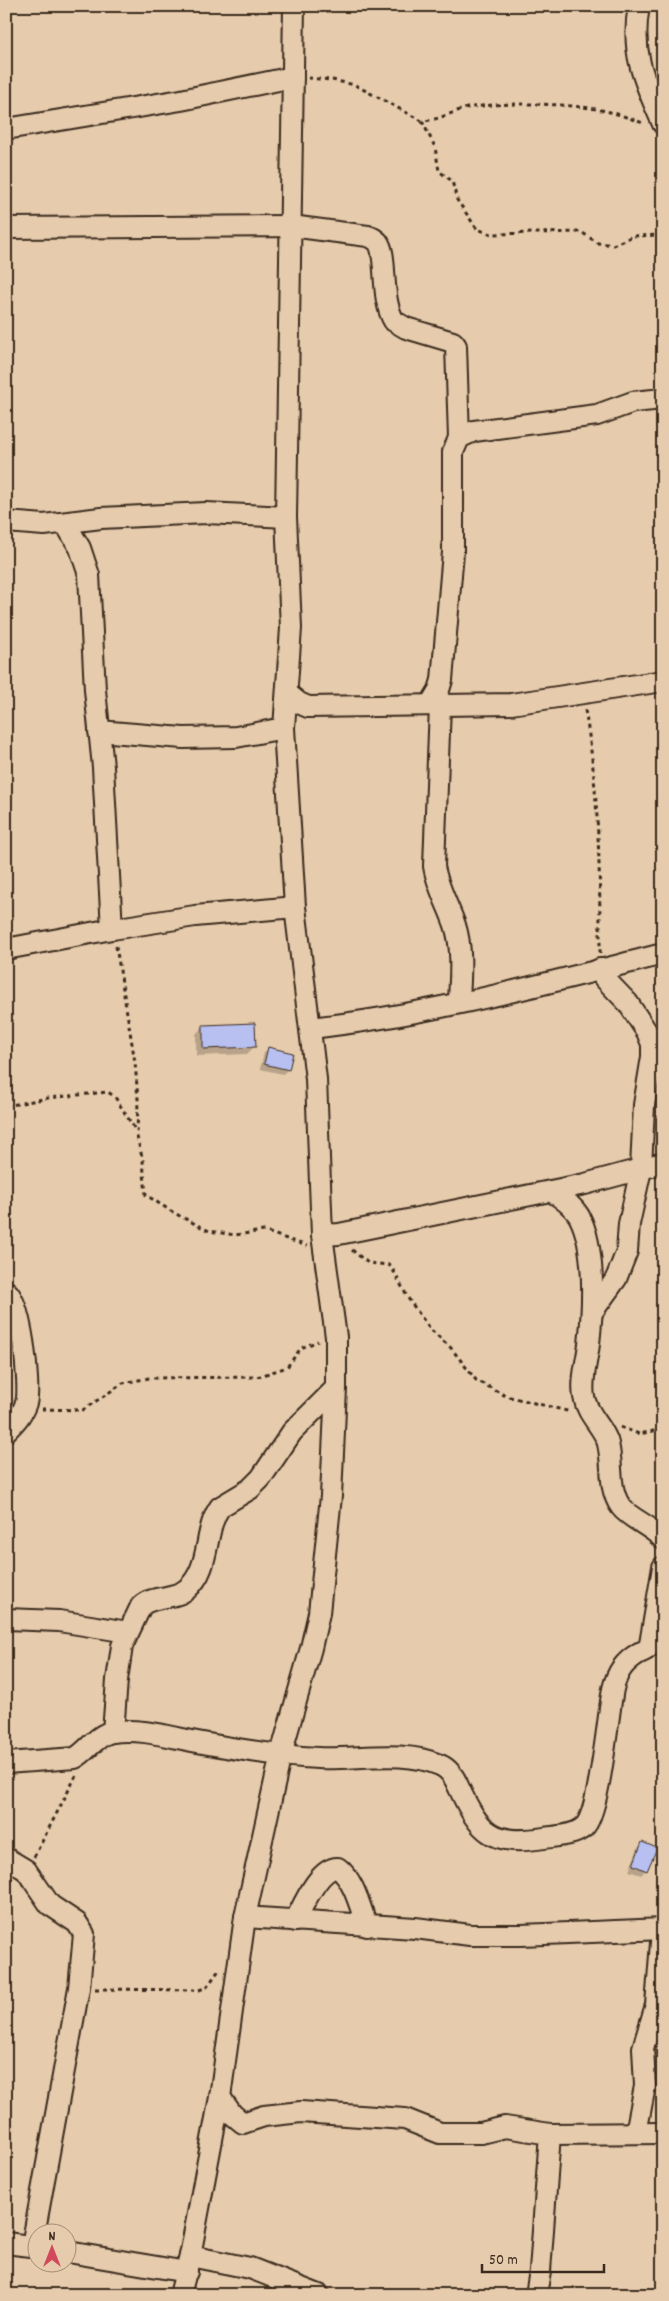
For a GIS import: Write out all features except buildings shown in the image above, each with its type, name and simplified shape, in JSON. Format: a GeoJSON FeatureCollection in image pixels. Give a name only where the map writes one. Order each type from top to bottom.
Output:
{"type":"FeatureCollection","features":[{"type":"Feature","properties":{"kind":"street"},"geometry":{"type":"LineString","coordinates":[[180,2295],[188,2264],[220,2097],[245,1917],[280,1754],[311,1648],[319,1613],[331,1496],[336,1388],[336,1337],[316,1079],[295,907],[284,728],[288,694],[291,628],[286,517],[294,6]]}},
{"type":"Feature","properties":{"kind":"street"},"geometry":{"type":"LineString","coordinates":[[639,6],[637,32],[640,70],[655,124]]}},
{"type":"Feature","properties":{"kind":"street"},"geometry":{"type":"LineString","coordinates":[[6,129],[181,100],[293,77]]}},
{"type":"Feature","properties":{"kind":"street"},"geometry":{"type":"LineString","coordinates":[[6,228],[291,226],[361,234],[378,242],[382,251],[386,301],[394,321],[406,328],[453,342],[456,346],[459,438],[453,452],[453,552],[442,680],[435,706],[434,866],[436,877],[455,926],[460,945],[459,1002]]}},
{"type":"Feature","properties":{"kind":"street"},"geometry":{"type":"LineString","coordinates":[[459,438],[474,431],[597,414],[633,402],[663,399]]}},
{"type":"Feature","properties":{"kind":"street"},"geometry":{"type":"LineString","coordinates":[[6,522],[29,525],[101,518],[206,513],[286,517]]}},
{"type":"Feature","properties":{"kind":"street"},"geometry":{"type":"LineString","coordinates":[[65,523],[83,556],[89,575],[99,731],[104,767],[112,929]]}},
{"type":"Feature","properties":{"kind":"street"},"geometry":{"type":"LineString","coordinates":[[288,694],[299,703],[308,706],[510,704],[663,680]]}},
{"type":"Feature","properties":{"kind":"street"},"geometry":{"type":"LineString","coordinates":[[99,731],[183,738],[242,736],[284,728]]}},
{"type":"Feature","properties":{"kind":"street"},"geometry":{"type":"LineString","coordinates":[[6,949],[195,916],[295,907]]}},
{"type":"Feature","properties":{"kind":"street"},"geometry":{"type":"LineString","coordinates":[[311,1028],[368,1022],[663,954]]}},
{"type":"Feature","properties":{"kind":"street"},"geometry":{"type":"LineString","coordinates":[[593,1311],[616,1279],[622,1266],[642,1169],[644,1104],[652,1057],[652,1044],[638,1017],[604,978],[600,969]]}},
{"type":"Feature","properties":{"kind":"street"},"geometry":{"type":"LineString","coordinates":[[328,1240],[551,1191],[663,1163]]}},
{"type":"Feature","properties":{"kind":"street"},"geometry":{"type":"LineString","coordinates":[[551,1191],[573,1208],[580,1218],[588,1250],[593,1311],[584,1396],[606,1440],[613,1486],[619,1504],[623,1510],[663,1539]]}},
{"type":"Feature","properties":{"kind":"street"},"geometry":{"type":"LineString","coordinates":[[6,1291],[14,1298],[20,1328],[27,1390],[26,1404],[22,1413],[6,1431]]}},
{"type":"Feature","properties":{"kind":"street"},"geometry":{"type":"LineString","coordinates":[[113,1732],[118,1664],[128,1632],[142,1604],[179,1594],[190,1587],[200,1572],[220,1507],[250,1489],[261,1478],[292,1432],[336,1388]]}},
{"type":"Feature","properties":{"kind":"street"},"geometry":{"type":"LineString","coordinates":[[6,1763],[75,1758],[85,1752],[96,1740],[113,1732],[154,1734],[240,1750],[318,1758],[401,1758],[440,1765],[449,1770],[470,1812],[484,1831],[512,1840],[570,1834],[585,1827],[590,1815],[602,1770],[613,1690],[619,1670],[625,1662],[646,1650],[650,1644],[663,1567]]}},
{"type":"Feature","properties":{"kind":"street"},"geometry":{"type":"LineString","coordinates":[[6,1619],[59,1621],[128,1632]]}},
{"type":"Feature","properties":{"kind":"street"},"geometry":{"type":"LineString","coordinates":[[6,1858],[26,1870],[50,1905],[82,1927],[84,1940],[79,1988],[39,2224]]}},
{"type":"Feature","properties":{"kind":"street"},"geometry":{"type":"LineString","coordinates":[[295,1921],[316,1882],[327,1871],[338,1868],[344,1873],[351,1886],[367,1926]]}},
{"type":"Feature","properties":{"kind":"street"},"geometry":{"type":"LineString","coordinates":[[245,1917],[414,1928],[470,1935],[662,1930],[656,2005],[642,2048],[645,2086],[636,2133]]}},
{"type":"Feature","properties":{"kind":"street"},"geometry":{"type":"LineString","coordinates":[[220,2097],[232,2114],[243,2123],[264,2116],[301,2112],[405,2118],[440,2133],[481,2133],[505,2128],[550,2134],[663,2133]]}},
{"type":"Feature","properties":{"kind":"street"},"geometry":{"type":"LineString","coordinates":[[536,2295],[541,2262],[550,2134]]}},
{"type":"Feature","properties":{"kind":"street"},"geometry":{"type":"LineString","coordinates":[[6,2242],[28,2246]]}},
{"type":"Feature","properties":{"kind":"street"},"geometry":{"type":"LineString","coordinates":[[78,2253],[250,2268],[319,2295]]}},
{"type":"Feature","properties":{"kind":"path"},"geometry":{"type":"LineString","coordinates":[[293,77],[332,80],[355,85],[422,121],[430,121],[463,108],[490,105],[528,105],[599,110],[655,124]]}},
{"type":"Feature","properties":{"kind":"path"},"geometry":{"type":"LineString","coordinates":[[422,121],[435,147],[440,171],[452,181],[457,200],[479,231],[492,234],[581,232],[598,242],[613,245],[633,236],[663,235]]}},
{"type":"Feature","properties":{"kind":"path"},"geometry":{"type":"LineString","coordinates":[[582,692],[593,755],[600,846],[600,969]]}},
{"type":"Feature","properties":{"kind":"path"},"geometry":{"type":"LineString","coordinates":[[112,929],[136,1062],[138,1099],[136,1131],[144,1168],[144,1190],[150,1198],[209,1231],[235,1235],[264,1231],[344,1242],[368,1263],[389,1265],[392,1268],[408,1298],[429,1328],[451,1348],[481,1384],[506,1396],[611,1422],[634,1433],[648,1433],[663,1429]]}},
{"type":"Feature","properties":{"kind":"path"},"geometry":{"type":"LineString","coordinates":[[6,1106],[48,1098],[108,1092],[115,1097],[136,1131]]}},
{"type":"Feature","properties":{"kind":"path"},"geometry":{"type":"LineString","coordinates":[[22,1413],[48,1408],[83,1410],[123,1383],[141,1379],[257,1377],[290,1364],[298,1350],[304,1346],[336,1337]]}},
{"type":"Feature","properties":{"kind":"path"},"geometry":{"type":"LineString","coordinates":[[26,1870],[72,1787],[85,1752]]}},
{"type":"Feature","properties":{"kind":"path"},"geometry":{"type":"LineString","coordinates":[[79,1988],[187,1992],[199,1990],[206,1987],[222,1964]]}}]}
